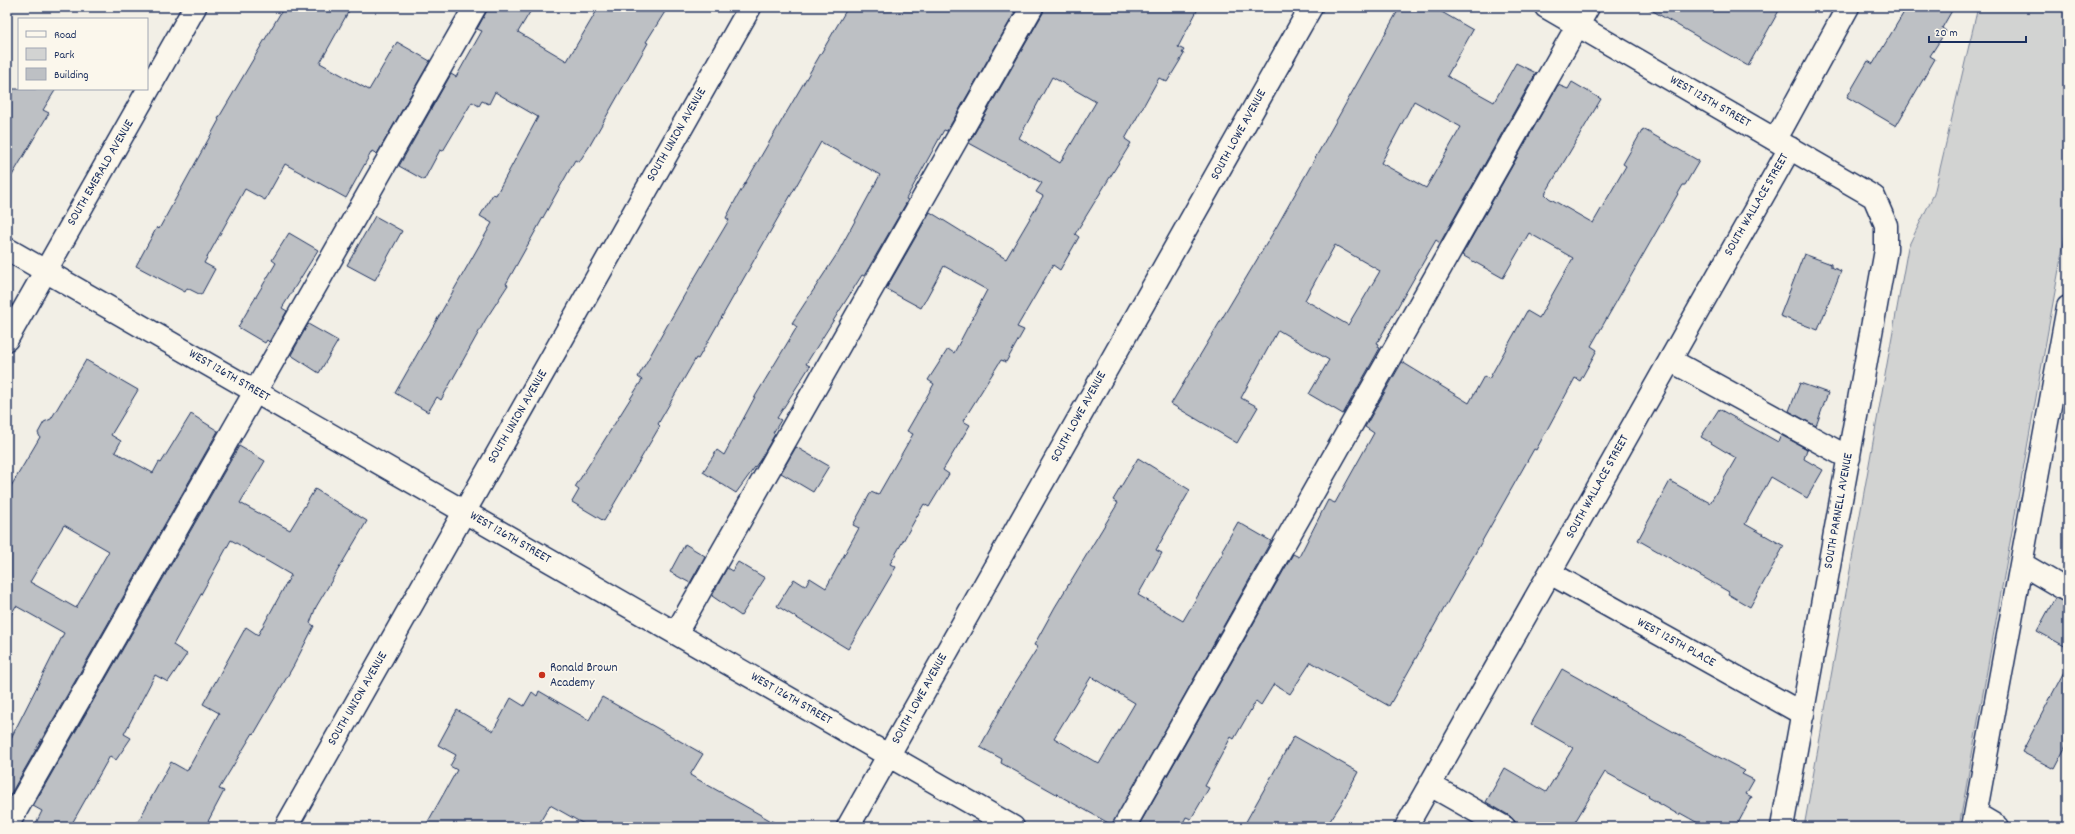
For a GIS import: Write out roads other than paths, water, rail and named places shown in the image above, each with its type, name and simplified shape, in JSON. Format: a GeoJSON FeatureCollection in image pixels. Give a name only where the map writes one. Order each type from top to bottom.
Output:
{"type":"FeatureCollection","features":[{"type":"Feature","properties":{"kind":"street","name":"SOUTH EMERALD AVENUE"},"geometry":{"type":"LineString","coordinates":[[7,339],[196,7]]}},
{"type":"Feature","properties":{"kind":"street"},"geometry":{"type":"LineString","coordinates":[[7,826],[475,7]]}},
{"type":"Feature","properties":{"kind":"street","name":"SOUTH UNION AVENUE"},"geometry":{"type":"LineString","coordinates":[[286,827],[750,7]]}},
{"type":"Feature","properties":{"kind":"street"},"geometry":{"type":"LineString","coordinates":[[676,633],[1032,7]]}},
{"type":"Feature","properties":{"kind":"street","name":"SOUTH LOWE AVENUE"},"geometry":{"type":"LineString","coordinates":[[848,827],[1311,7]]}},
{"type":"Feature","properties":{"kind":"street","name":"WEST 125TH STREET"},"geometry":{"type":"LineString","coordinates":[[1546,7],[1583,16],[1783,144],[1874,196]]}},
{"type":"Feature","properties":{"kind":"street","name":"SOUTH WALLACE STREET"},"geometry":{"type":"LineString","coordinates":[[1406,827],[1670,360],[1783,144],[1848,7]]}},
{"type":"Feature","properties":{"kind":"street"},"geometry":{"type":"LineString","coordinates":[[1124,827],[1583,16]]}},
{"type":"Feature","properties":{"kind":"street","name":"SOUTH PARNELL AVENUE"},"geometry":{"type":"LineString","coordinates":[[1782,827],[1886,250],[1886,225],[1874,196]]}},
{"type":"Feature","properties":{"kind":"street","name":"WEST 126TH STREET"},"geometry":{"type":"LineString","coordinates":[[7,248],[1013,827]]}},
{"type":"Feature","properties":{"kind":"street"},"geometry":{"type":"LineString","coordinates":[[1998,827],[1974,820],[2068,307]]}},
{"type":"Feature","properties":{"kind":"street"},"geometry":{"type":"LineString","coordinates":[[1670,360],[1849,458]]}},
{"type":"Feature","properties":{"kind":"street"},"geometry":{"type":"LineString","coordinates":[[2022,564],[2068,591]]}},
{"type":"Feature","properties":{"kind":"street","name":"WEST 125TH PLACE"},"geometry":{"type":"LineString","coordinates":[[1550,572],[1803,714]]}},
{"type":"Feature","properties":{"kind":"street"},"geometry":{"type":"LineString","coordinates":[[1430,785],[1504,827]]}},
{"type":"Feature","properties":{"kind":"place","name":"Ronald Brown Academy"},"geometry":{"type":"Point","coordinates":[542,675]}}]}
